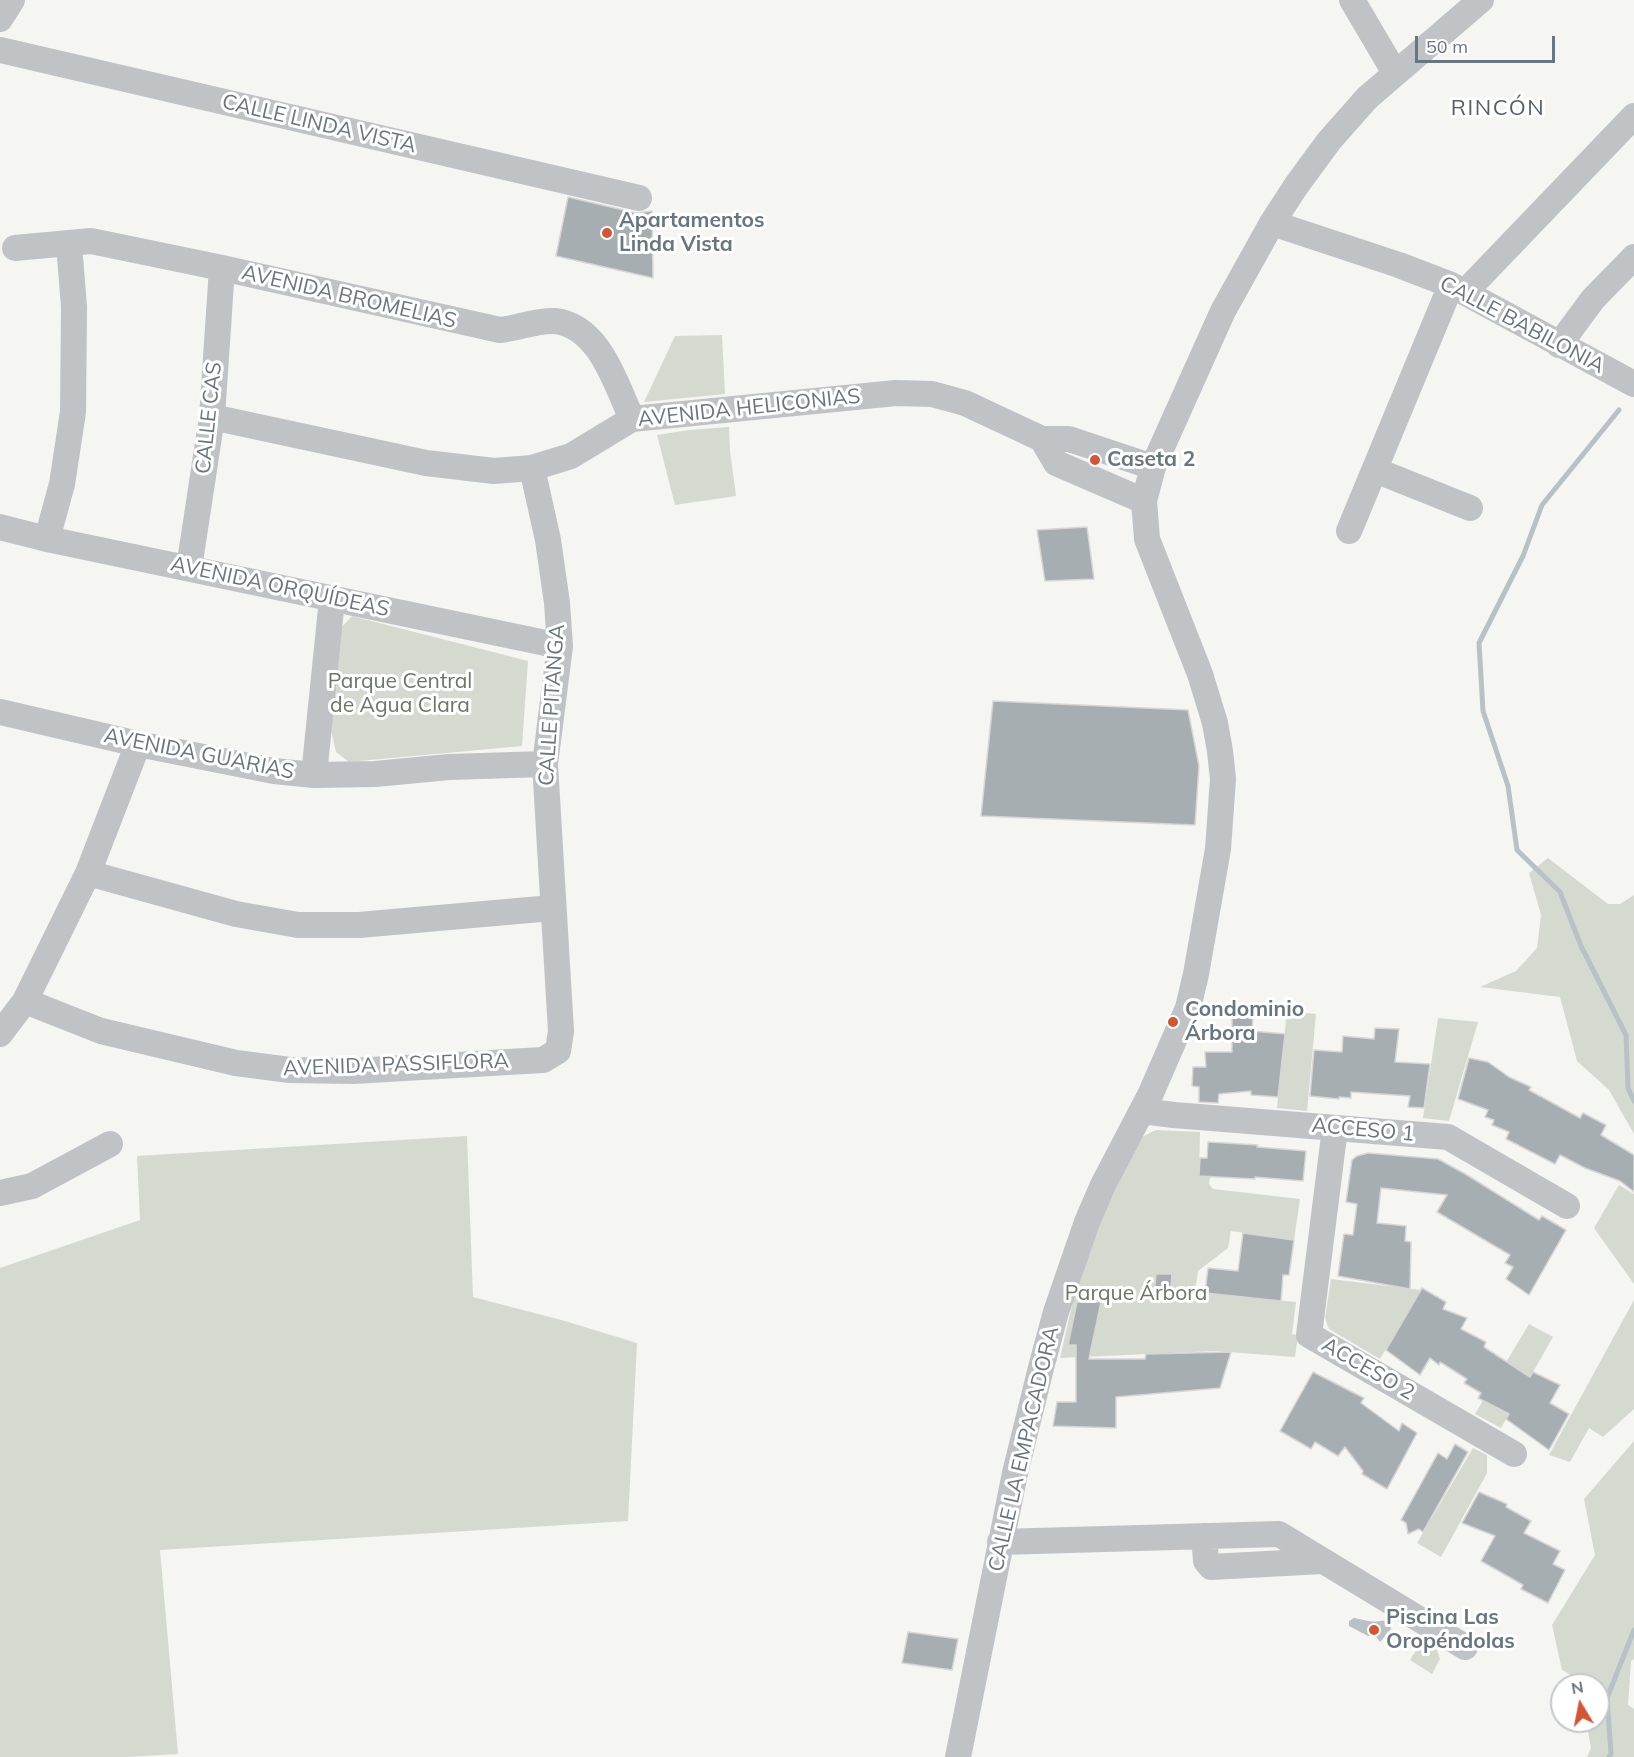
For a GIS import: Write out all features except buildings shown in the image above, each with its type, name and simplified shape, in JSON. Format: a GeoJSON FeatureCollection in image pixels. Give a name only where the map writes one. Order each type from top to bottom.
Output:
{"type":"FeatureCollection","features":[{"type":"Feature","properties":{"kind":"street"},"geometry":{"type":"LineString","coordinates":[[0,19],[12,0]]}},
{"type":"Feature","properties":{"kind":"street"},"geometry":{"type":"LineString","coordinates":[[1352,0],[1395,73]]}},
{"type":"Feature","properties":{"kind":"street","name":"CALLE LA EMPACADORA"},"geometry":{"type":"LineString","coordinates":[[958,1757],[1000,1542],[1042,1364],[1069,1272],[1087,1222],[1103,1185],[1180,1032],[1192,994],[1218,849],[1223,779],[1215,723],[1200,674],[1147,539],[1144,501],[1153,467],[1223,311],[1272,223],[1329,141],[1367,98],[1481,0]]}},
{"type":"Feature","properties":{"kind":"street","name":"CALLE LINDA VISTA"},"geometry":{"type":"LineString","coordinates":[[0,50],[639,198]]}},
{"type":"Feature","properties":{"kind":"street"},"geometry":{"type":"LineString","coordinates":[[1349,531],[1459,288],[1634,116]]}},
{"type":"Feature","properties":{"kind":"street","name":"CALLE BABILONIA"},"geometry":{"type":"LineString","coordinates":[[1272,223],[1399,265],[1459,288],[1559,345],[1634,384]]}},
{"type":"Feature","properties":{"kind":"street","name":"AVENIDA BROMELIAS"},"geometry":{"type":"LineString","coordinates":[[15,248],[91,241],[500,330],[516,329],[535,322],[555,321],[574,327],[588,337],[603,359],[632,419]]}},
{"type":"Feature","properties":{"kind":"street"},"geometry":{"type":"LineString","coordinates":[[47,538],[62,484],[72,412],[74,307],[69,244]]}},
{"type":"Feature","properties":{"kind":"street"},"geometry":{"type":"LineString","coordinates":[[1559,345],[1593,299],[1634,257]]}},
{"type":"Feature","properties":{"kind":"street","name":"CALLE CAS"},"geometry":{"type":"LineString","coordinates":[[189,568],[212,417],[222,268]]}},
{"type":"Feature","properties":{"kind":"street","name":"AVENIDA HELICONIAS"},"geometry":{"type":"LineString","coordinates":[[212,417],[426,463],[494,471],[532,468],[571,456],[632,419],[896,393],[932,394],[965,403],[1042,439],[1069,439],[1153,467]]}},
{"type":"Feature","properties":{"kind":"street"},"geometry":{"type":"LineString","coordinates":[[1042,439],[1056,464],[1144,501]]}},
{"type":"Feature","properties":{"kind":"street","name":"CALLE PITANGA"},"geometry":{"type":"LineString","coordinates":[[532,468],[549,540],[560,646],[544,764],[561,1030],[558,1051]]}},
{"type":"Feature","properties":{"kind":"street"},"geometry":{"type":"LineString","coordinates":[[1375,470],[1470,508]]}},
{"type":"Feature","properties":{"kind":"street","name":"AVENIDA ORQUÍDEAS"},"geometry":{"type":"LineString","coordinates":[[0,527],[560,646]]}},
{"type":"Feature","properties":{"kind":"street"},"geometry":{"type":"LineString","coordinates":[[314,775],[332,599]]}},
{"type":"Feature","properties":{"kind":"street","name":"AVENIDA GUARIAS"},"geometry":{"type":"LineString","coordinates":[[0,712],[138,744],[274,771],[314,775],[375,774],[449,767],[544,764]]}},
{"type":"Feature","properties":{"kind":"street"},"geometry":{"type":"LineString","coordinates":[[0,1034],[24,1001],[88,873],[138,744]]}},
{"type":"Feature","properties":{"kind":"street"},"geometry":{"type":"LineString","coordinates":[[88,873],[236,914],[298,925],[359,925],[552,908]]}},
{"type":"Feature","properties":{"kind":"street","name":"AVENIDA PASSIFLORA"},"geometry":{"type":"LineString","coordinates":[[24,1001],[101,1031],[236,1064],[290,1070],[353,1071],[533,1061],[543,1060],[558,1051]]}},
{"type":"Feature","properties":{"kind":"street","name":"ACCESO 1"},"geometry":{"type":"LineString","coordinates":[[1142,1111],[1448,1137],[1567,1206]]}},
{"type":"Feature","properties":{"kind":"street","name":"ACCESO 2"},"geometry":{"type":"LineString","coordinates":[[1335,1128],[1309,1335],[1514,1454]]}},
{"type":"Feature","properties":{"kind":"street"},"geometry":{"type":"LineString","coordinates":[[0,1193],[32,1186],[110,1144]]}},
{"type":"Feature","properties":{"kind":"street"},"geometry":{"type":"LineString","coordinates":[[1000,1542],[1279,1534],[1465,1647]]}},
{"type":"Feature","properties":{"kind":"green space"},"geometry":{"type":"Polygon","coordinates":[[[722,335],[725,394],[644,402],[675,336],[722,335]]]}},
{"type":"Feature","properties":{"kind":"green space"},"geometry":{"type":"Polygon","coordinates":[[[729,427],[736,496],[675,505],[657,435],[729,427]]]}},
{"type":"Feature","properties":{"kind":"green space","name":"Parque Central de Agua Clara"},"geometry":{"type":"Polygon","coordinates":[[[352,616],[528,661],[522,746],[349,762],[336,752],[331,730],[339,630],[352,616]]]}},
{"type":"Feature","properties":{"kind":"green space"},"geometry":{"type":"Polygon","coordinates":[[[1548,858],[1608,904],[1620,904],[1634,895],[1634,1134],[1609,1090],[1577,1061],[1560,997],[1480,987],[1516,971],[1537,948],[1541,915],[1529,873],[1548,858]]]}},
{"type":"Feature","properties":{"kind":"green space"},"geometry":{"type":"Polygon","coordinates":[[[1287,1011],[1316,1014],[1307,1111],[1277,1108],[1287,1011]]]}},
{"type":"Feature","properties":{"kind":"green space"},"geometry":{"type":"Polygon","coordinates":[[[1438,1018],[1478,1022],[1449,1121],[1423,1118],[1438,1018]]]}},
{"type":"Feature","properties":{"kind":"green space","name":"Parque Árbora"},"geometry":{"type":"Polygon","coordinates":[[[1156,1130],[1200,1132],[1199,1176],[1210,1177],[1209,1184],[1213,1189],[1300,1199],[1294,1240],[1231,1231],[1228,1248],[1198,1271],[1195,1292],[1296,1302],[1292,1334],[1298,1335],[1295,1357],[1215,1351],[1060,1358],[1076,1288],[1102,1217],[1140,1138],[1156,1130]]]}},
{"type":"Feature","properties":{"kind":"green space"},"geometry":{"type":"Polygon","coordinates":[[[467,1136],[473,1297],[637,1343],[628,1521],[160,1550],[178,1754],[127,1757],[0,1757],[0,1268],[140,1220],[137,1156],[467,1136]]]}},
{"type":"Feature","properties":{"kind":"green space"},"geometry":{"type":"Polygon","coordinates":[[[1619,1185],[1634,1194],[1634,1284],[1594,1228],[1619,1185]]]}},
{"type":"Feature","properties":{"kind":"green space"},"geometry":{"type":"Polygon","coordinates":[[[1331,1279],[1421,1290],[1380,1359],[1329,1329],[1325,1318],[1331,1279]]]}},
{"type":"Feature","properties":{"kind":"green space"},"geometry":{"type":"Polygon","coordinates":[[[1634,1300],[1634,1409],[1603,1437],[1589,1428],[1570,1462],[1549,1455],[1634,1300]]]}},
{"type":"Feature","properties":{"kind":"green space"},"geometry":{"type":"Polygon","coordinates":[[[1529,1324],[1553,1337],[1501,1428],[1475,1414],[1529,1324]]]}},
{"type":"Feature","properties":{"kind":"green space"},"geometry":{"type":"Polygon","coordinates":[[[1634,1441],[1634,1659],[1631,1661],[1628,1705],[1634,1709],[1634,1757],[1587,1757],[1591,1748],[1588,1733],[1610,1733],[1610,1673],[1568,1673],[1562,1670],[1552,1625],[1595,1555],[1584,1499],[1634,1441]]]}},
{"type":"Feature","properties":{"kind":"green space"},"geometry":{"type":"Polygon","coordinates":[[[1473,1448],[1487,1455],[1487,1473],[1441,1557],[1417,1543],[1473,1448]]]}},
{"type":"Feature","properties":{"kind":"green space"},"geometry":{"type":"Polygon","coordinates":[[[1422,1641],[1437,1650],[1440,1659],[1432,1674],[1410,1660],[1422,1641]]]}},
{"type":"Feature","properties":{"kind":"shaded area","name":"Piscina Las Oropéndolas"},"geometry":{"type":"Polygon","coordinates":[[[1354,1618],[1390,1622],[1391,1629],[1380,1642],[1375,1635],[1368,1636],[1349,1626],[1349,1621],[1354,1618]]]}},
{"type":"Feature","properties":{"kind":"waterway"},"geometry":{"type":"LineString","coordinates":[[1619,410],[1542,505],[1523,556],[1479,643],[1483,711],[1508,786],[1517,850],[1560,892],[1581,946],[1626,1035],[1628,1088],[1634,1101]]}},
{"type":"Feature","properties":{"kind":"waterway"},"geometry":{"type":"LineString","coordinates":[[1609,1757],[1611,1754],[1607,1698],[1634,1630]]}},
{"type":"Feature","properties":{"kind":"place","name":"Apartamentos Linda Vista"},"geometry":{"type":"Point","coordinates":[607,233]}},
{"type":"Feature","properties":{"kind":"place","name":"Caseta 2"},"geometry":{"type":"Point","coordinates":[1095,460]}},
{"type":"Feature","properties":{"kind":"place","name":"Condominio Árbora"},"geometry":{"type":"Point","coordinates":[1173,1022]}},
{"type":"Feature","properties":{"kind":"place","name":"Piscina Las Oropéndolas"},"geometry":{"type":"Point","coordinates":[1374,1630]}},
{"type":"Feature","properties":{"kind":"district","name":"RINCÓN"},"geometry":{"type":"Point","coordinates":[1498,108]}}]}
